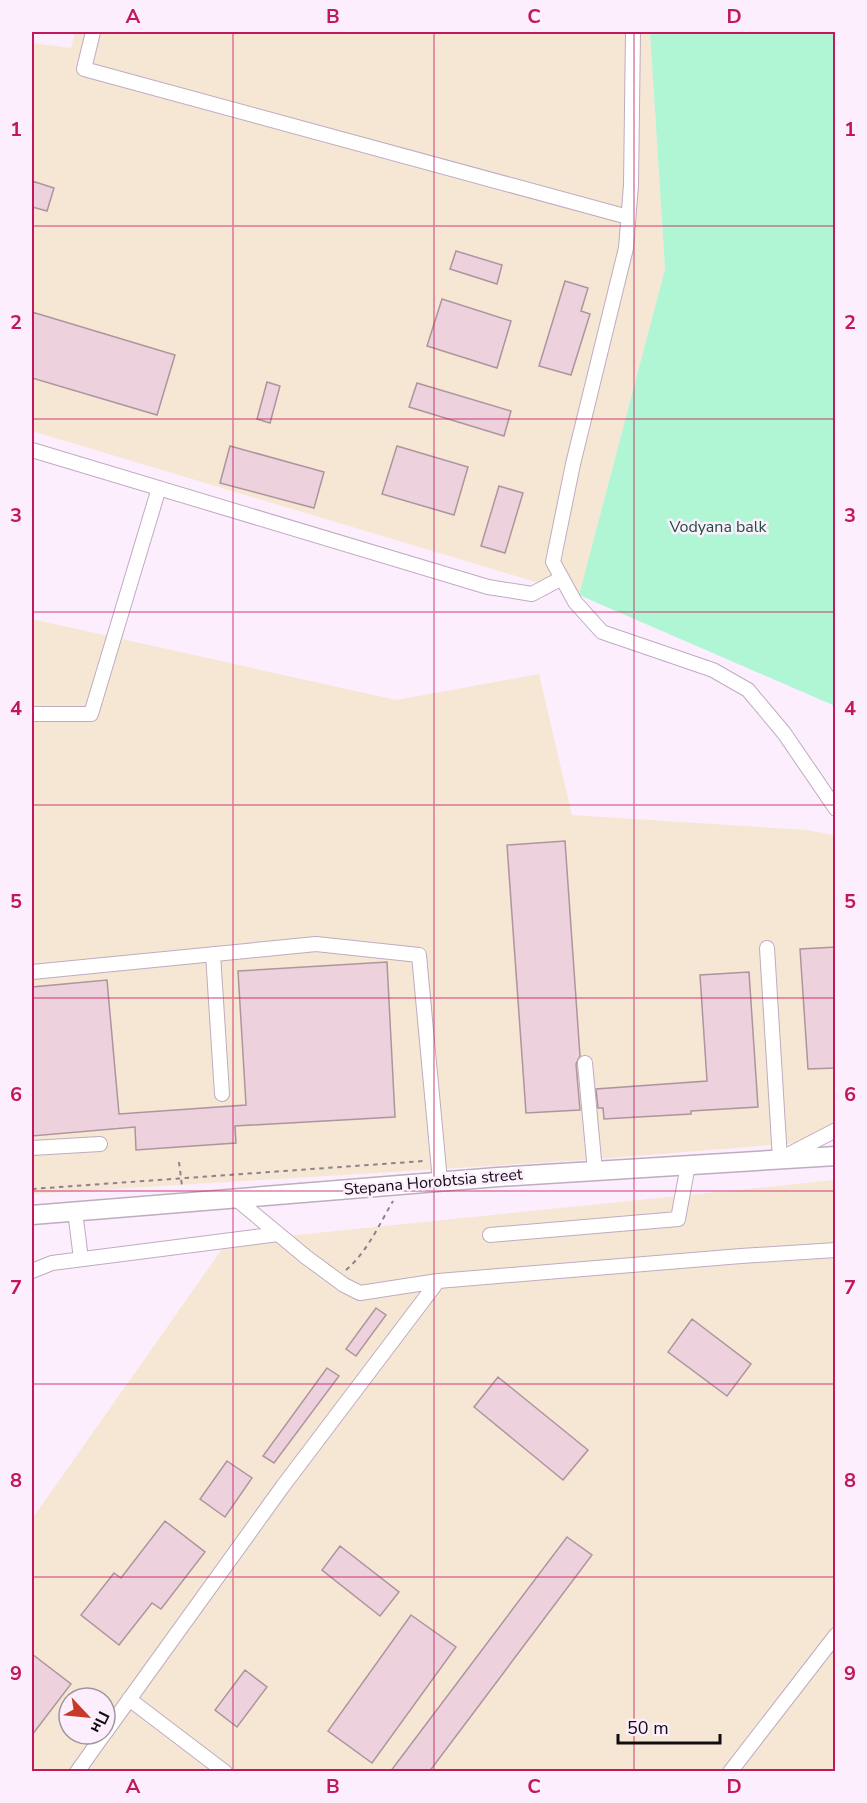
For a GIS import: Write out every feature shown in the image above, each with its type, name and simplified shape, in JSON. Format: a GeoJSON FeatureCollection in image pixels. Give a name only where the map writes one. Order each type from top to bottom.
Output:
{"type":"FeatureCollection","features":[{"type":"Feature","properties":{"kind":"main road","name":"Stepana Horobtsia street"},"geometry":{"type":"LineString","coordinates":[[32,1215],[440,1181],[836,1156]]}},
{"type":"Feature","properties":{"kind":"lane"},"geometry":{"type":"LineString","coordinates":[[93,32],[84,69],[628,217]]}},
{"type":"Feature","properties":{"kind":"lane"},"geometry":{"type":"LineString","coordinates":[[633,32],[631,185],[626,248],[573,464],[553,562],[575,602],[602,632],[713,670],[748,690],[784,733],[836,809]]}},
{"type":"Feature","properties":{"kind":"lane"},"geometry":{"type":"LineString","coordinates":[[32,450],[488,587],[532,594],[562,578]]}},
{"type":"Feature","properties":{"kind":"lane"},"geometry":{"type":"LineString","coordinates":[[32,714],[91,714],[159,488]]}},
{"type":"Feature","properties":{"kind":"lane"},"geometry":{"type":"LineString","coordinates":[[32,972],[316,944],[419,956],[440,1181]]}},
{"type":"Feature","properties":{"kind":"lane"},"geometry":{"type":"LineString","coordinates":[[767,948],[780,1160],[836,1130]]}},
{"type":"Feature","properties":{"kind":"lane"},"geometry":{"type":"LineString","coordinates":[[213,954],[222,1094]]}},
{"type":"Feature","properties":{"kind":"lane"},"geometry":{"type":"LineString","coordinates":[[585,1063],[595,1171]]}},
{"type":"Feature","properties":{"kind":"lane"},"geometry":{"type":"LineString","coordinates":[[32,1148],[100,1144]]}},
{"type":"Feature","properties":{"kind":"lane"},"geometry":{"type":"LineString","coordinates":[[490,1235],[678,1219],[688,1165]]}},
{"type":"Feature","properties":{"kind":"lane"},"geometry":{"type":"LineString","coordinates":[[235,1198],[336,1279],[360,1293],[438,1281],[836,1250]]}},
{"type":"Feature","properties":{"kind":"lane"},"geometry":{"type":"LineString","coordinates":[[75,1211],[81,1259]]}},
{"type":"Feature","properties":{"kind":"lane"},"geometry":{"type":"LineString","coordinates":[[32,1271],[52,1263],[278,1234]]}},
{"type":"Feature","properties":{"kind":"lane"},"geometry":{"type":"LineString","coordinates":[[117,1715],[283,1486],[438,1281]]}},
{"type":"Feature","properties":{"kind":"lane"},"geometry":{"type":"LineString","coordinates":[[730,1772],[836,1635]]}},
{"type":"Feature","properties":{"kind":"lane"},"geometry":{"type":"LineString","coordinates":[[129,1699],[225,1772]]}},
{"type":"Feature","properties":{"kind":"lane"},"geometry":{"type":"LineString","coordinates":[[77,1772],[95,1746]]}},
{"type":"Feature","properties":{"kind":"path"},"geometry":{"type":"LineString","coordinates":[[32,1189],[439,1160]]}},
{"type":"Feature","properties":{"kind":"path"},"geometry":{"type":"LineString","coordinates":[[179,1162],[183,1203]]}},
{"type":"Feature","properties":{"kind":"path"},"geometry":{"type":"LineString","coordinates":[[336,1279],[354,1263],[367,1245],[395,1197],[388,1196]]}},
{"type":"Feature","properties":{"kind":"shaded area"},"geometry":{"type":"Polygon","coordinates":[[[75,32],[650,32],[665,269],[579,595],[32,431],[32,43],[71,48],[75,32]]]}},
{"type":"Feature","properties":{"kind":"shaded area"},"geometry":{"type":"Polygon","coordinates":[[[32,619],[396,700],[539,674],[572,815],[807,830],[835,835],[835,1140],[586,1160],[32,1194],[32,619]]]}},
{"type":"Feature","properties":{"kind":"shaded area"},"geometry":{"type":"Polygon","coordinates":[[[835,1180],[835,1771],[32,1772],[32,1519],[227,1242],[835,1180]]]}},
{"type":"Feature","properties":{"kind":"green space","name":"Vodyana balk"},"geometry":{"type":"Polygon","coordinates":[[[650,32],[835,32],[835,706],[579,595],[665,269],[650,32]]]}},
{"type":"Feature","properties":{"kind":"building"},"geometry":{"type":"Polygon","coordinates":[[[32,181],[54,188],[47,211],[32,207],[32,181]]]}},
{"type":"Feature","properties":{"kind":"building"},"geometry":{"type":"Polygon","coordinates":[[[456,251],[502,265],[497,284],[450,269],[456,251]]]}},
{"type":"Feature","properties":{"kind":"building"},"geometry":{"type":"Polygon","coordinates":[[[565,281],[588,288],[581,311],[590,314],[571,375],[539,366],[565,281]]]}},
{"type":"Feature","properties":{"kind":"building"},"geometry":{"type":"Polygon","coordinates":[[[442,299],[511,321],[497,368],[427,346],[442,299]]]}},
{"type":"Feature","properties":{"kind":"building"},"geometry":{"type":"Polygon","coordinates":[[[32,312],[175,355],[157,415],[32,378],[32,312]]]}},
{"type":"Feature","properties":{"kind":"building"},"geometry":{"type":"Polygon","coordinates":[[[267,382],[280,386],[270,423],[257,419],[267,382]]]}},
{"type":"Feature","properties":{"kind":"building"},"geometry":{"type":"Polygon","coordinates":[[[417,383],[511,411],[504,436],[409,407],[417,383]]]}},
{"type":"Feature","properties":{"kind":"building"},"geometry":{"type":"Polygon","coordinates":[[[230,446],[324,472],[314,508],[220,483],[230,446]]]}},
{"type":"Feature","properties":{"kind":"building"},"geometry":{"type":"Polygon","coordinates":[[[397,446],[468,467],[454,515],[382,494],[397,446]]]}},
{"type":"Feature","properties":{"kind":"building"},"geometry":{"type":"Polygon","coordinates":[[[499,486],[523,493],[505,553],[481,546],[499,486]]]}},
{"type":"Feature","properties":{"kind":"building"},"geometry":{"type":"Polygon","coordinates":[[[565,841],[580,1056],[576,1064],[580,1110],[526,1113],[507,845],[565,841]]]}},
{"type":"Feature","properties":{"kind":"building"},"geometry":{"type":"Polygon","coordinates":[[[836,947],[836,1068],[808,1069],[800,949],[836,947]]]}},
{"type":"Feature","properties":{"kind":"building"},"geometry":{"type":"Polygon","coordinates":[[[387,962],[395,1117],[235,1126],[236,1143],[136,1150],[135,1127],[32,1136],[32,987],[107,980],[119,1114],[246,1105],[238,971],[387,962]]]}},
{"type":"Feature","properties":{"kind":"building"},"geometry":{"type":"Polygon","coordinates":[[[749,972],[758,1107],[604,1119],[603,1108],[598,1108],[596,1089],[707,1081],[700,975],[749,972]]]}},
{"type":"Feature","properties":{"kind":"building"},"geometry":{"type":"Polygon","coordinates":[[[376,1308],[386,1315],[356,1356],[346,1349],[376,1308]]]}},
{"type":"Feature","properties":{"kind":"building"},"geometry":{"type":"Polygon","coordinates":[[[692,1319],[751,1364],[727,1396],[668,1352],[692,1319]]]}},
{"type":"Feature","properties":{"kind":"building"},"geometry":{"type":"Polygon","coordinates":[[[327,1368],[339,1376],[274,1463],[263,1456],[327,1368]]]}},
{"type":"Feature","properties":{"kind":"building"},"geometry":{"type":"Polygon","coordinates":[[[498,1377],[588,1450],[563,1480],[474,1407],[498,1377]]]}},
{"type":"Feature","properties":{"kind":"building"},"geometry":{"type":"Polygon","coordinates":[[[227,1461],[252,1478],[225,1517],[200,1499],[227,1461]]]}},
{"type":"Feature","properties":{"kind":"building"},"geometry":{"type":"Polygon","coordinates":[[[165,1521],[205,1552],[161,1609],[152,1603],[119,1645],[81,1615],[114,1573],[121,1578],[165,1521]]]}},
{"type":"Feature","properties":{"kind":"building"},"geometry":{"type":"Polygon","coordinates":[[[567,1537],[592,1555],[429,1772],[390,1772],[567,1537]]]}},
{"type":"Feature","properties":{"kind":"building"},"geometry":{"type":"Polygon","coordinates":[[[340,1546],[399,1592],[380,1616],[322,1570],[340,1546]]]}},
{"type":"Feature","properties":{"kind":"building"},"geometry":{"type":"Polygon","coordinates":[[[411,1615],[456,1647],[372,1763],[328,1731],[411,1615]]]}},
{"type":"Feature","properties":{"kind":"building"},"geometry":{"type":"Polygon","coordinates":[[[32,1654],[71,1684],[57,1686],[57,1702],[32,1735],[32,1654]]]}},
{"type":"Feature","properties":{"kind":"building"},"geometry":{"type":"Polygon","coordinates":[[[245,1670],[267,1687],[237,1727],[215,1710],[245,1670]]]}}]}
